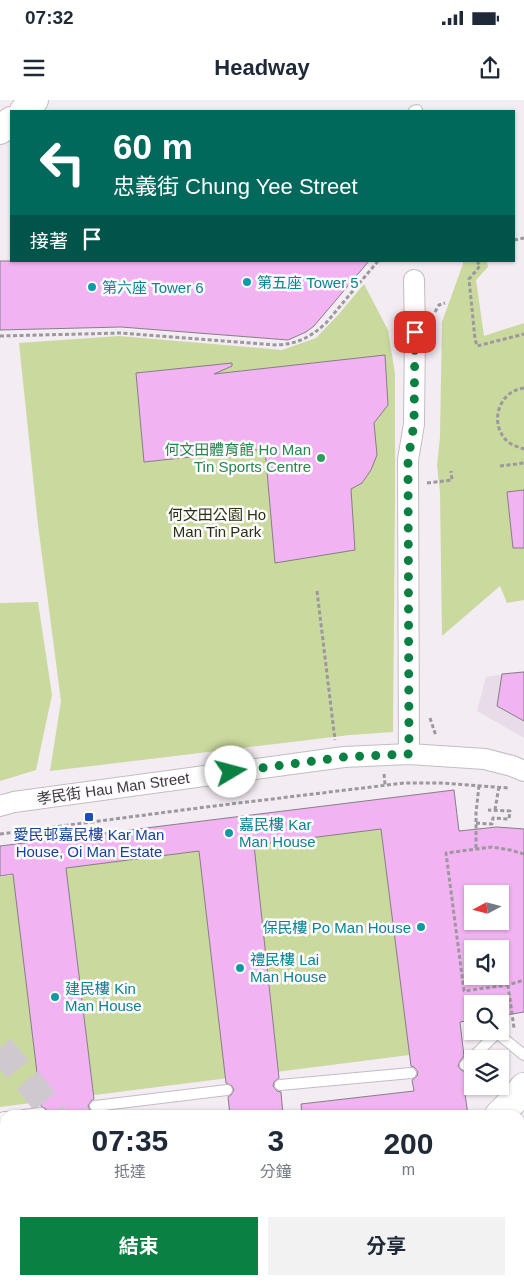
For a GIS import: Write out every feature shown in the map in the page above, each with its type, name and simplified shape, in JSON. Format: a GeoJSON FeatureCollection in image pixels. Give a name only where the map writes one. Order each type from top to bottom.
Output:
{"type":"FeatureCollection","features":[{"type":"Feature","properties":{"kind":"street"},"geometry":{"type":"LineString","coordinates":[[25,110],[34,100]]}},
{"type":"Feature","properties":{"kind":"street"},"geometry":{"type":"LineString","coordinates":[[0,130],[10,122]]}},
{"type":"Feature","properties":{"kind":"street"},"geometry":{"type":"LineString","coordinates":[[409,754],[408,460],[414,424],[414,280]]}},
{"type":"Feature","properties":{"kind":"street","name":"孝民街 Hau Man Street"},"geometry":{"type":"LineString","coordinates":[[0,806],[14,802],[344,757],[409,754],[485,759],[524,771]]}},
{"type":"Feature","properties":{"kind":"street"},"geometry":{"type":"LineString","coordinates":[[504,1110],[524,1087]]}},
{"type":"Feature","properties":{"kind":"lane"},"geometry":{"type":"LineString","coordinates":[[480,1050],[489,1040]]}},
{"type":"Feature","properties":{"kind":"lane"},"geometry":{"type":"LineString","coordinates":[[506,1040],[524,1055]]}},
{"type":"Feature","properties":{"kind":"lane"},"geometry":{"type":"LineString","coordinates":[[280,1084],[411,1073]]}},
{"type":"Feature","properties":{"kind":"lane"},"geometry":{"type":"LineString","coordinates":[[95,1106],[227,1090]]}},
{"type":"Feature","properties":{"kind":"path"},"geometry":{"type":"LineString","coordinates":[[0,336],[121,333],[277,345],[299,342],[318,331],[326,323],[377,262]]}},
{"type":"Feature","properties":{"kind":"path"},"geometry":{"type":"LineString","coordinates":[[478,262],[480,266],[469,279],[477,346],[524,334]]}},
{"type":"Feature","properties":{"kind":"path"},"geometry":{"type":"LineString","coordinates":[[431,318],[439,305],[445,302]]}},
{"type":"Feature","properties":{"kind":"path"},"geometry":{"type":"LineString","coordinates":[[524,388],[512,392],[505,398],[499,406],[498,414],[500,430],[504,438],[515,446],[524,449]]}},
{"type":"Feature","properties":{"kind":"path"},"geometry":{"type":"LineString","coordinates":[[500,466],[524,463]]}},
{"type":"Feature","properties":{"kind":"path"},"geometry":{"type":"LineString","coordinates":[[427,483],[452,480],[451,471]]}},
{"type":"Feature","properties":{"kind":"path"},"geometry":{"type":"LineString","coordinates":[[427,475],[427,492]]}},
{"type":"Feature","properties":{"kind":"path"},"geometry":{"type":"LineString","coordinates":[[317,591],[335,745]]}},
{"type":"Feature","properties":{"kind":"path"},"geometry":{"type":"LineString","coordinates":[[430,718],[436,737],[440,742]]}},
{"type":"Feature","properties":{"kind":"path"},"geometry":{"type":"LineString","coordinates":[[0,834],[404,783],[499,786],[495,810]]}},
{"type":"Feature","properties":{"kind":"path"},"geometry":{"type":"LineString","coordinates":[[476,848],[478,785]]}},
{"type":"Feature","properties":{"kind":"path"},"geometry":{"type":"LineString","coordinates":[[476,823],[492,824],[493,818],[508,819],[510,811],[488,810]]}},
{"type":"Feature","properties":{"kind":"path"},"geometry":{"type":"LineString","coordinates":[[502,985],[464,991],[446,852],[492,847],[524,854]]}},
{"type":"Feature","properties":{"kind":"path"},"geometry":{"type":"LineString","coordinates":[[509,984],[524,980]]}},
{"type":"Feature","properties":{"kind":"path"},"geometry":{"type":"LineString","coordinates":[[508,985],[514,1031]]}},
{"type":"Feature","properties":{"kind":"shaded area"},"geometry":{"type":"Polygon","coordinates":[[[524,671],[524,738],[477,711],[486,677],[524,671]]]}},
{"type":"Feature","properties":{"kind":"green space"},"geometry":{"type":"Polygon","coordinates":[[[464,262],[487,262],[488,267],[476,280],[484,336],[524,323],[524,600],[507,603],[500,586],[442,636],[440,492],[437,466],[440,437],[442,322],[464,262]]]}},
{"type":"Feature","properties":{"kind":"green space","name":"何文田公園 Ho Man Tin Park"},"geometry":{"type":"Polygon","coordinates":[[[364,284],[388,330],[395,374],[393,732],[350,735],[50,771],[61,701],[38,525],[19,343],[119,336],[282,350],[316,338],[364,284]]]}},
{"type":"Feature","properties":{"kind":"green space"},"geometry":{"type":"Polygon","coordinates":[[[38,602],[52,695],[36,770],[0,781],[0,603],[38,602]]]}},
{"type":"Feature","properties":{"kind":"green space"},"geometry":{"type":"Polygon","coordinates":[[[427,815],[457,1049],[0,1107],[0,877],[427,815]]]}},
{"type":"Feature","properties":{"kind":"building"},"geometry":{"type":"Polygon","coordinates":[[[0,261],[368,262],[314,326],[288,340],[121,327],[0,330],[0,261]]]}},
{"type":"Feature","properties":{"kind":"building","name":"何文田體育館 Ho Man Tin Sports Centre"},"geometry":{"type":"Polygon","coordinates":[[[385,355],[388,405],[374,423],[377,455],[371,470],[362,483],[351,489],[355,550],[275,563],[265,449],[144,462],[136,373],[232,363],[232,366],[214,374],[385,355]]]}},
{"type":"Feature","properties":{"kind":"building"},"geometry":{"type":"Polygon","coordinates":[[[524,490],[524,548],[513,548],[507,492],[524,490]]]}},
{"type":"Feature","properties":{"kind":"building"},"geometry":{"type":"Polygon","coordinates":[[[524,672],[524,721],[497,706],[502,674],[524,672]]]}},
{"type":"Feature","properties":{"kind":"building"},"geometry":{"type":"Polygon","coordinates":[[[454,790],[459,831],[497,827],[524,829],[524,1012],[509,1014],[509,995],[464,995],[464,1021],[460,1022],[464,1056],[458,1066],[464,1071],[464,1095],[467,1110],[302,1110],[301,1104],[414,1091],[412,1080],[417,1076],[418,1072],[411,1066],[381,829],[254,845],[279,1078],[274,1082],[273,1086],[277,1091],[281,1092],[283,1110],[229,1110],[228,1097],[234,1090],[232,1086],[226,1083],[199,851],[66,868],[94,1099],[88,1106],[90,1110],[46,1110],[41,1106],[13,874],[0,876],[0,846],[454,790]]]}},
{"type":"Feature","properties":{"kind":"tunnel"},"geometry":{"type":"LineString","coordinates":[[0,1048],[51,1110]]}},
{"type":"Feature","properties":{"kind":"place","name":"第五座 Tower 5"},"geometry":{"type":"Point","coordinates":[247,282]}},
{"type":"Feature","properties":{"kind":"place","name":"第六座 Tower 6"},"geometry":{"type":"Point","coordinates":[92,287]}},
{"type":"Feature","properties":{"kind":"place","name":"何文田體育館 Ho Man Tin Sports Centre"},"geometry":{"type":"Point","coordinates":[321,458]}},
{"type":"Feature","properties":{"kind":"place","name":"愛民邨嘉民樓 Kar Man House, Oi Man Estate"},"geometry":{"type":"Point","coordinates":[89,817]}},
{"type":"Feature","properties":{"kind":"place","name":"嘉民樓 Kar Man House"},"geometry":{"type":"Point","coordinates":[229,833]}},
{"type":"Feature","properties":{"kind":"place","name":"保民樓 Po Man House"},"geometry":{"type":"Point","coordinates":[421,927]}},
{"type":"Feature","properties":{"kind":"place","name":"禮民樓 Lai Man House"},"geometry":{"type":"Point","coordinates":[240,968]}},
{"type":"Feature","properties":{"kind":"place","name":"建民樓 Kin Man House"},"geometry":{"type":"Point","coordinates":[55,997]}},
{"type":"Feature","properties":{"kind":"route"},"geometry":{"type":"LineString","coordinates":[[231,772],[344,757],[409,754],[408,460],[414,424],[415,332]]}}]}
